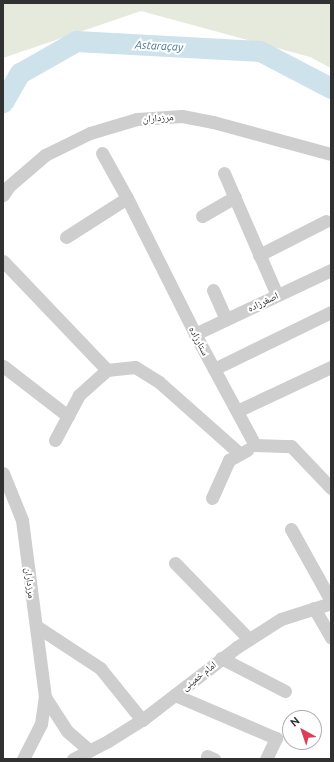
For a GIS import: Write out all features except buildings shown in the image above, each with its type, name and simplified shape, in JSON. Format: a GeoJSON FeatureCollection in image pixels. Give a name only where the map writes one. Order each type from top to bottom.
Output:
{"type":"FeatureCollection","features":[{"type":"Feature","properties":{"kind":"street","name":"مرزداران"},"geometry":{"type":"LineString","coordinates":[[3,195],[9,186],[45,155],[90,133],[137,119],[182,116],[205,120],[331,154]]}},
{"type":"Feature","properties":{"kind":"street","name":"ستارزاده"},"geometry":{"type":"LineString","coordinates":[[102,153],[127,198],[195,334],[255,445]]}},
{"type":"Feature","properties":{"kind":"street"},"geometry":{"type":"LineString","coordinates":[[224,173],[235,197],[239,211],[277,295]]}},
{"type":"Feature","properties":{"kind":"street"},"geometry":{"type":"LineString","coordinates":[[202,216],[235,197]]}},
{"type":"Feature","properties":{"kind":"street"},"geometry":{"type":"LineString","coordinates":[[66,237],[127,198]]}},
{"type":"Feature","properties":{"kind":"street"},"geometry":{"type":"LineString","coordinates":[[259,256],[326,221]]}},
{"type":"Feature","properties":{"kind":"street"},"geometry":{"type":"LineString","coordinates":[[3,261],[107,370]]}},
{"type":"Feature","properties":{"kind":"street","name":"اصغرزاده"},"geometry":{"type":"LineString","coordinates":[[195,334],[331,270]]}},
{"type":"Feature","properties":{"kind":"street"},"geometry":{"type":"LineString","coordinates":[[213,290],[226,319]]}},
{"type":"Feature","properties":{"kind":"street"},"geometry":{"type":"LineString","coordinates":[[214,369],[331,312]]}},
{"type":"Feature","properties":{"kind":"street"},"geometry":{"type":"LineString","coordinates":[[3,366],[68,416]]}},
{"type":"Feature","properties":{"kind":"street"},"geometry":{"type":"LineString","coordinates":[[55,440],[79,395],[107,370],[135,367],[159,382],[240,454]]}},
{"type":"Feature","properties":{"kind":"street"},"geometry":{"type":"LineString","coordinates":[[237,411],[331,367]]}},
{"type":"Feature","properties":{"kind":"street"},"geometry":{"type":"LineString","coordinates":[[212,498],[229,460],[255,445],[291,446],[331,488]]}},
{"type":"Feature","properties":{"kind":"street","name":"مرزداران"},"geometry":{"type":"LineString","coordinates":[[3,473],[22,520],[45,698],[41,724],[23,759]]}},
{"type":"Feature","properties":{"kind":"street"},"geometry":{"type":"LineString","coordinates":[[291,529],[331,602]]}},
{"type":"Feature","properties":{"kind":"street"},"geometry":{"type":"LineString","coordinates":[[176,563],[249,639]]}},
{"type":"Feature","properties":{"kind":"street","name":"امام خمینی"},"geometry":{"type":"LineString","coordinates":[[72,759],[90,751],[142,720],[221,658],[281,619],[331,602]]}},
{"type":"Feature","properties":{"kind":"street"},"geometry":{"type":"LineString","coordinates":[[314,608],[331,638]]}},
{"type":"Feature","properties":{"kind":"street"},"geometry":{"type":"LineString","coordinates":[[36,626],[100,668],[142,720]]}},
{"type":"Feature","properties":{"kind":"street"},"geometry":{"type":"LineString","coordinates":[[221,658],[285,691]]}},
{"type":"Feature","properties":{"kind":"street"},"geometry":{"type":"LineString","coordinates":[[175,695],[276,738],[266,759]]}},
{"type":"Feature","properties":{"kind":"street","name":"مرزداران"},"geometry":{"type":"LineString","coordinates":[[45,698],[67,731],[90,751]]}},
{"type":"Feature","properties":{"kind":"shaded area"},"geometry":{"type":"Polygon","coordinates":[[[3,3],[331,3],[331,68],[310,57],[141,11],[3,58],[3,3]]]}},
{"type":"Feature","properties":{"kind":"waterway","name":"Astaraçay"},"geometry":{"type":"LineString","coordinates":[[3,102],[20,73],[76,41],[260,51],[331,88]]}}]}
